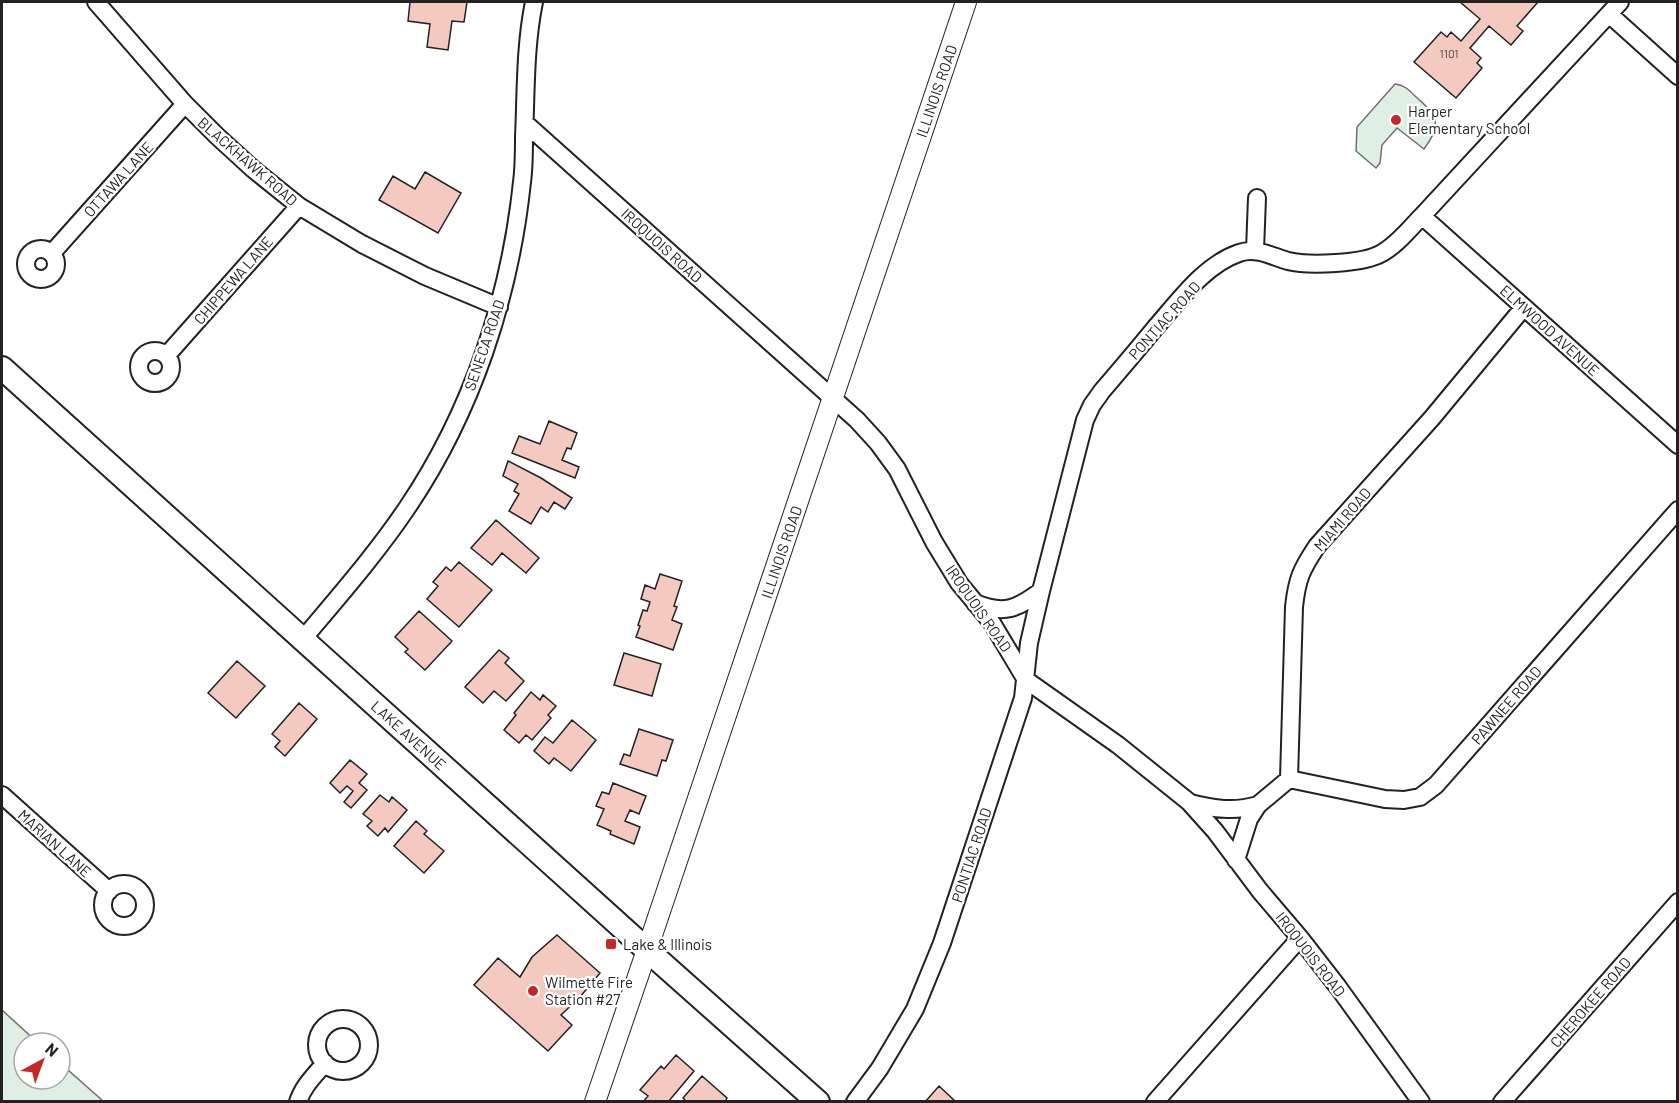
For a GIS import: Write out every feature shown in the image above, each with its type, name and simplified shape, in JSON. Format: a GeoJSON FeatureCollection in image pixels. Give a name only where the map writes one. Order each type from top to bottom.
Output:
{"type":"FeatureCollection","features":[{"type":"Feature","properties":{"kind":"main road","name":"LAKE AVENUE"},"geometry":{"type":"LineString","coordinates":[[2,368],[647,951],[818,1101]]}},
{"type":"Feature","properties":{"kind":"street","name":"BLACKHAWK ROAD"},"geometry":{"type":"LineString","coordinates":[[96,2],[185,104],[253,169],[299,206],[362,244],[425,276],[499,307]]}},
{"type":"Feature","properties":{"kind":"street","name":"SENECA ROAD"},"geometry":{"type":"LineString","coordinates":[[303,639],[367,562],[407,508],[435,463],[480,364],[499,307],[516,231],[523,180],[525,76],[534,2]]}},
{"type":"Feature","properties":{"kind":"street","name":"ILLINOIS ROAD"},"geometry":{"type":"LineString","coordinates":[[595,1101],[966,2]]}},
{"type":"Feature","properties":{"kind":"street"},"geometry":{"type":"LineString","coordinates":[[1257,198],[1255,250],[1290,261],[1316,263],[1365,260],[1381,254],[1392,246],[1422,216],[1615,8],[1677,76]]}},
{"type":"Feature","properties":{"kind":"street","name":"OTTAWA LANE"},"geometry":{"type":"LineString","coordinates":[[52,253],[185,104]]}},
{"type":"Feature","properties":{"kind":"street","name":"IROQUOIS ROAD"},"geometry":{"type":"LineString","coordinates":[[525,123],[857,420],[897,469],[934,542],[959,583],[992,623],[1026,680],[1118,745],[1189,802],[1215,831],[1260,891],[1300,938],[1421,1101]]}},
{"type":"Feature","properties":{"kind":"street","name":"CHIPPEWA LANE"},"geometry":{"type":"LineString","coordinates":[[167,355],[299,206]]}},
{"type":"Feature","properties":{"kind":"street","name":"ELMWOOD AVENUE"},"geometry":{"type":"LineString","coordinates":[[1422,216],[1677,445]]}},
{"type":"Feature","properties":{"kind":"street","name":"PONTIAC ROAD"},"geometry":{"type":"LineString","coordinates":[[855,1101],[880,1068],[915,1009],[942,943],[1023,698],[1029,643],[1041,591],[1085,420],[1092,405],[1186,293],[1209,270],[1227,258],[1241,252],[1255,250]]}},
{"type":"Feature","properties":{"kind":"street","name":"MIAMI ROAD"},"geometry":{"type":"LineString","coordinates":[[1288,779],[1294,608],[1296,584],[1305,564],[1317,546],[1432,418],[1524,308]]}},
{"type":"Feature","properties":{"kind":"street","name":"PAWNEE ROAD"},"geometry":{"type":"LineString","coordinates":[[1288,779],[1385,798],[1404,800],[1420,797],[1436,785],[1677,510]]}},
{"type":"Feature","properties":{"kind":"street"},"geometry":{"type":"LineString","coordinates":[[975,603],[989,609],[1002,610],[1016,607],[1041,591]]}},
{"type":"Feature","properties":{"kind":"street"},"geometry":{"type":"LineString","coordinates":[[1236,860],[1249,819],[1258,805],[1288,779]]}},
{"type":"Feature","properties":{"kind":"street","name":"MARIAN LANE"},"geometry":{"type":"LineString","coordinates":[[2,795],[109,891]]}},
{"type":"Feature","properties":{"kind":"street"},"geometry":{"type":"LineString","coordinates":[[1189,802],[1208,808],[1230,810],[1258,805]]}},
{"type":"Feature","properties":{"kind":"street","name":"CHEROKEE ROAD"},"geometry":{"type":"LineString","coordinates":[[1502,1101],[1677,902]]}},
{"type":"Feature","properties":{"kind":"street"},"geometry":{"type":"LineString","coordinates":[[1155,1101],[1300,938]]}},
{"type":"Feature","properties":{"kind":"street"},"geometry":{"type":"LineString","coordinates":[[298,1101],[305,1086],[325,1063]]}},
{"type":"Feature","properties":{"kind":"green space"},"geometry":{"type":"Polygon","coordinates":[[[1395,84],[1408,89],[1433,115],[1434,133],[1424,149],[1397,128],[1382,145],[1380,163],[1376,168],[1356,151],[1357,127],[1395,84]]]}},
{"type":"Feature","properties":{"kind":"green space"},"geometry":{"type":"Polygon","coordinates":[[[2,1010],[25,1031],[12,1031],[12,1091],[72,1091],[72,1074],[103,1101],[2,1101],[2,1010]]]}},
{"type":"Feature","properties":{"kind":"building"},"geometry":{"type":"Polygon","coordinates":[[[410,2],[467,2],[464,22],[452,21],[448,50],[427,47],[430,24],[408,21],[410,2]]]}},
{"type":"Feature","properties":{"kind":"building"},"geometry":{"type":"Polygon","coordinates":[[[1460,2],[1538,2],[1517,26],[1523,31],[1511,45],[1489,26],[1470,48],[1481,58],[1477,63],[1482,68],[1456,98],[1414,62],[1441,32],[1447,37],[1451,32],[1461,41],[1480,19],[1460,2]]]}},
{"type":"Feature","properties":{"kind":"building"},"geometry":{"type":"Polygon","coordinates":[[[425,172],[461,193],[438,233],[379,200],[393,176],[415,189],[425,172]]]}},
{"type":"Feature","properties":{"kind":"building"},"geometry":{"type":"Polygon","coordinates":[[[549,421],[577,433],[571,449],[567,448],[562,460],[579,467],[575,478],[512,453],[519,436],[540,444],[549,421]]]}},
{"type":"Feature","properties":{"kind":"building"},"geometry":{"type":"Polygon","coordinates":[[[508,461],[572,498],[565,509],[554,502],[548,512],[541,507],[531,524],[509,511],[519,494],[514,491],[518,484],[503,476],[508,461]]]}},
{"type":"Feature","properties":{"kind":"building"},"geometry":{"type":"Polygon","coordinates":[[[496,520],[539,558],[526,573],[502,553],[492,565],[471,548],[496,520]]]}},
{"type":"Feature","properties":{"kind":"building"},"geometry":{"type":"Polygon","coordinates":[[[459,562],[492,590],[459,627],[427,599],[438,586],[433,582],[446,567],[451,571],[459,562]]]}},
{"type":"Feature","properties":{"kind":"building"},"geometry":{"type":"Polygon","coordinates":[[[660,574],[682,581],[672,620],[682,624],[673,650],[636,637],[643,610],[647,611],[650,602],[641,599],[645,585],[655,589],[660,574]]]}},
{"type":"Feature","properties":{"kind":"building"},"geometry":{"type":"Polygon","coordinates":[[[419,611],[452,641],[425,670],[405,652],[408,649],[395,637],[419,611]]]}},
{"type":"Feature","properties":{"kind":"building"},"geometry":{"type":"Polygon","coordinates":[[[499,650],[509,658],[505,663],[524,681],[506,701],[494,691],[483,703],[465,687],[499,650]]]}},
{"type":"Feature","properties":{"kind":"building"},"geometry":{"type":"Polygon","coordinates":[[[624,653],[661,664],[652,696],[614,685],[624,653]]]}},
{"type":"Feature","properties":{"kind":"building"},"geometry":{"type":"Polygon","coordinates":[[[237,661],[265,686],[236,718],[208,693],[237,661]]]}},
{"type":"Feature","properties":{"kind":"building"},"geometry":{"type":"Polygon","coordinates":[[[531,692],[540,700],[543,695],[556,706],[548,715],[551,718],[532,740],[526,735],[519,743],[504,730],[531,692]]]}},
{"type":"Feature","properties":{"kind":"building"},"geometry":{"type":"Polygon","coordinates":[[[299,703],[317,719],[285,756],[275,747],[280,741],[272,734],[299,703]]]}},
{"type":"Feature","properties":{"kind":"building"},"geometry":{"type":"Polygon","coordinates":[[[572,720],[596,740],[571,771],[554,758],[549,764],[534,751],[545,737],[553,743],[572,720]]]}},
{"type":"Feature","properties":{"kind":"building"},"geometry":{"type":"Polygon","coordinates":[[[639,729],[673,740],[666,761],[662,760],[657,776],[620,764],[624,754],[630,756],[639,729]]]}},
{"type":"Feature","properties":{"kind":"building"},"geometry":{"type":"Polygon","coordinates":[[[350,760],[367,774],[359,783],[367,790],[351,808],[344,802],[353,791],[347,786],[340,793],[330,783],[350,760]]]}},
{"type":"Feature","properties":{"kind":"building"},"geometry":{"type":"Polygon","coordinates":[[[613,783],[646,796],[639,814],[630,810],[625,821],[640,827],[634,844],[610,834],[611,831],[597,825],[604,809],[596,806],[602,792],[609,794],[613,783]]]}},
{"type":"Feature","properties":{"kind":"building"},"geometry":{"type":"Polygon","coordinates":[[[380,795],[389,802],[392,797],[407,810],[388,832],[385,828],[378,836],[367,826],[372,821],[363,814],[380,795]]]}},
{"type":"Feature","properties":{"kind":"building"},"geometry":{"type":"Polygon","coordinates":[[[416,821],[427,831],[424,834],[444,851],[424,873],[394,846],[416,821]]]}},
{"type":"Feature","properties":{"kind":"building","name":"Wilmette Fire Station #27"},"geometry":{"type":"Polygon","coordinates":[[[557,935],[600,973],[561,1015],[572,1025],[548,1051],[474,985],[498,958],[520,977],[532,957],[557,935]]]}},
{"type":"Feature","properties":{"kind":"building"},"geometry":{"type":"Polygon","coordinates":[[[676,1055],[694,1071],[668,1102],[643,1102],[648,1096],[640,1090],[661,1066],[664,1069],[676,1055]]]}},
{"type":"Feature","properties":{"kind":"building"},"geometry":{"type":"Polygon","coordinates":[[[702,1076],[727,1098],[725,1102],[687,1102],[683,1098],[702,1076]]]}},
{"type":"Feature","properties":{"kind":"building"},"geometry":{"type":"Polygon","coordinates":[[[939,1086],[956,1102],[925,1102],[939,1086]]]}},
{"type":"Feature","properties":{"kind":"place","name":"Harper Elementary School"},"geometry":{"type":"Point","coordinates":[1396,120]}},
{"type":"Feature","properties":{"kind":"place","name":"Lake & Illinois"},"geometry":{"type":"Point","coordinates":[611,944]}},
{"type":"Feature","properties":{"kind":"place","name":"Wilmette Fire Station #27"},"geometry":{"type":"Point","coordinates":[533,991]}}]}
